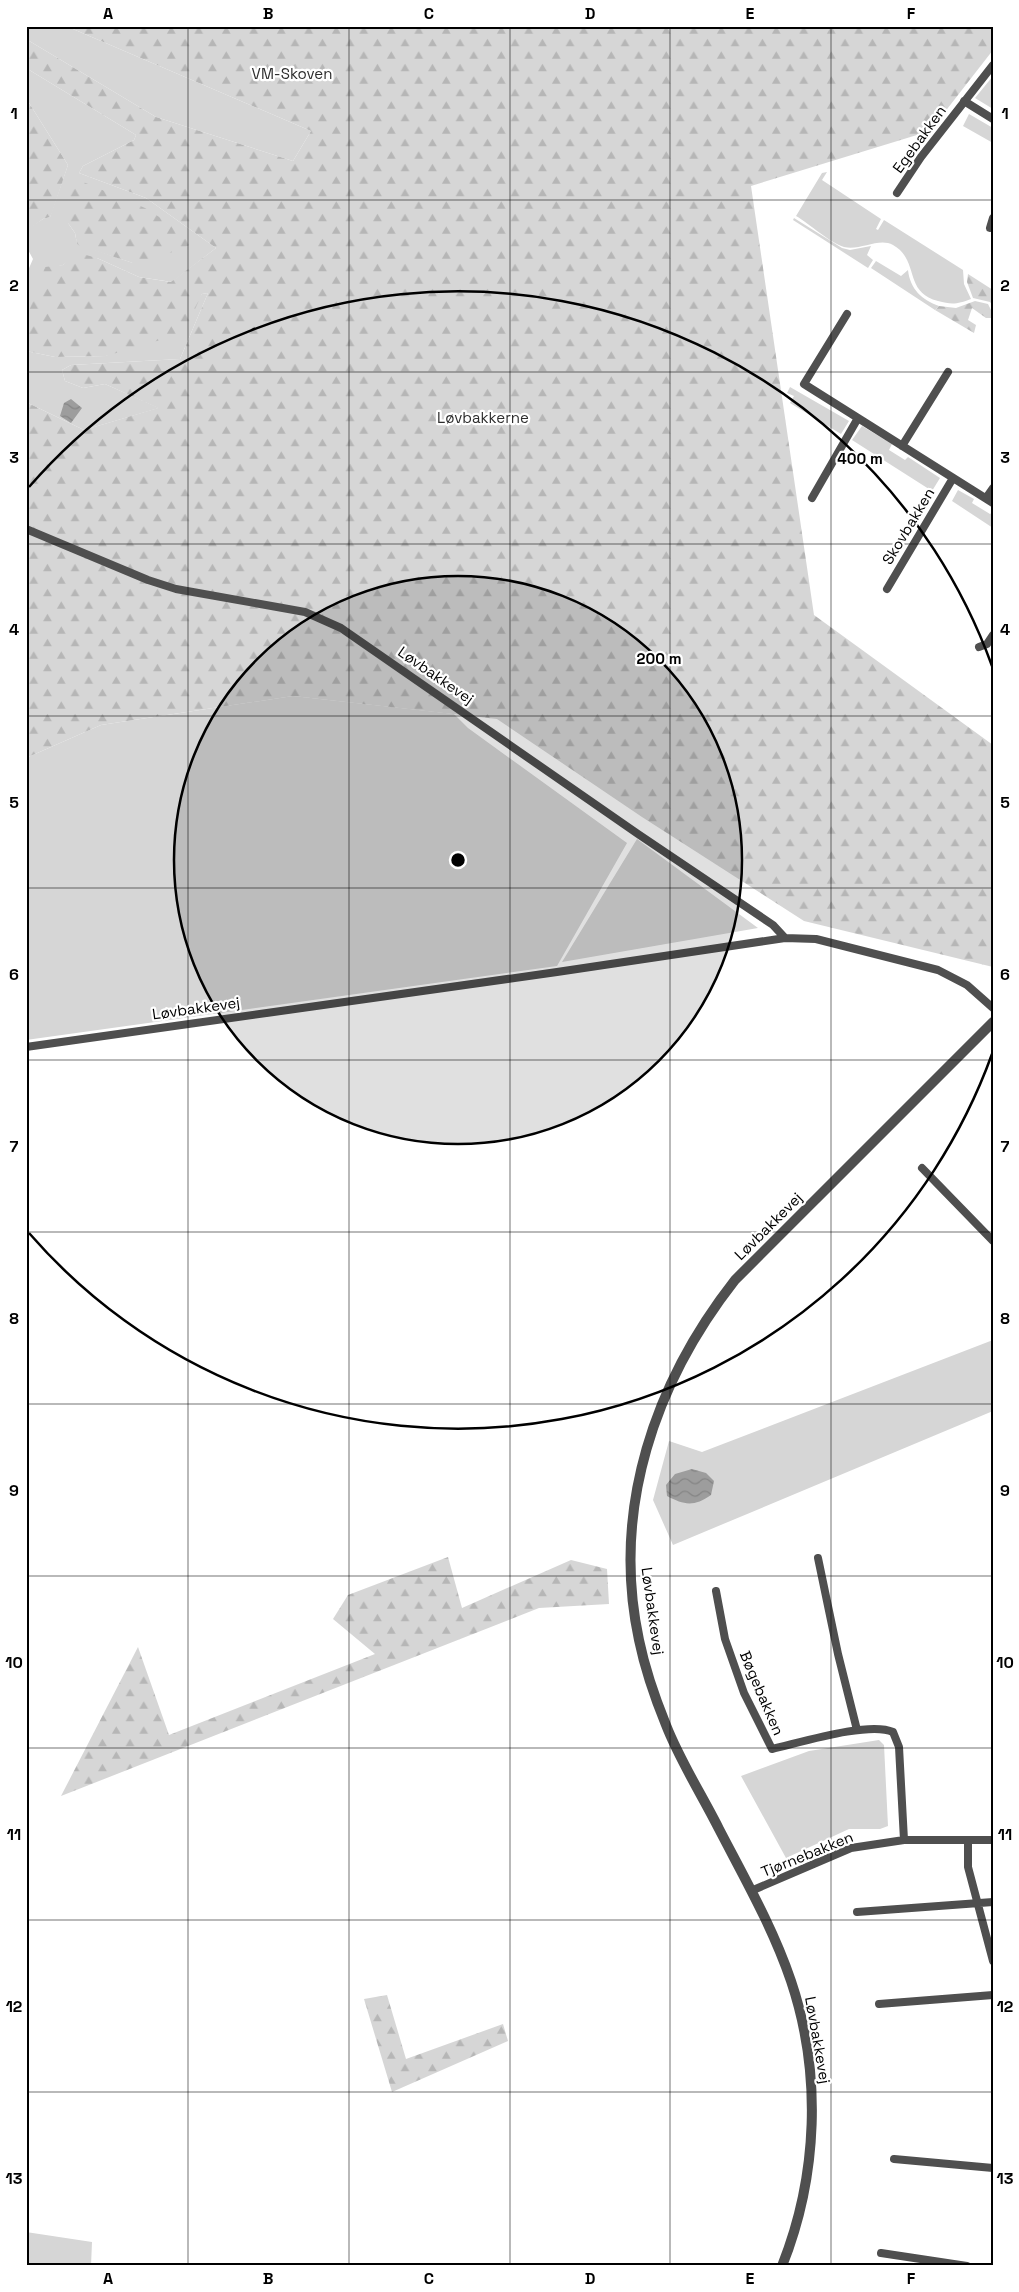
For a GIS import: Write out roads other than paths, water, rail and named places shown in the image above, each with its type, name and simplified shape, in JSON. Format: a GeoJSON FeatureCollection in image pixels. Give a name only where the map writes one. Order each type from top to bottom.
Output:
{"type":"FeatureCollection","features":[{"type":"Feature","properties":{"kind":"street","name":"Egebakken"},"geometry":{"type":"LineString","coordinates":[[897,193],[921,157],[993,65]]}},
{"type":"Feature","properties":{"kind":"street","name":"Egebakken"},"geometry":{"type":"LineString","coordinates":[[964,101],[993,119]]}},
{"type":"Feature","properties":{"kind":"street"},"geometry":{"type":"LineString","coordinates":[[990,228],[993,218]]}},
{"type":"Feature","properties":{"kind":"street","name":"Skovbakken"},"geometry":{"type":"LineString","coordinates":[[847,314],[804,384],[989,501],[993,488]]}},
{"type":"Feature","properties":{"kind":"street"},"geometry":{"type":"LineString","coordinates":[[902,446],[948,372]]}},
{"type":"Feature","properties":{"kind":"street"},"geometry":{"type":"LineString","coordinates":[[812,498],[858,418]]}},
{"type":"Feature","properties":{"kind":"street","name":"Skovbakken"},"geometry":{"type":"LineString","coordinates":[[887,589],[953,478]]}},
{"type":"Feature","properties":{"kind":"street","name":"Løvbakkevej"},"geometry":{"type":"LineString","coordinates":[[26,530],[148,580],[176,589],[305,612],[342,628],[630,829],[773,925],[785,938]]}},
{"type":"Feature","properties":{"kind":"street"},"geometry":{"type":"LineString","coordinates":[[979,647],[987,644],[993,635]]}},
{"type":"Feature","properties":{"kind":"street","name":"Løvbakkevej"},"geometry":{"type":"LineString","coordinates":[[26,1047],[785,938],[816,939],[938,970],[967,985],[993,1008]]}},
{"type":"Feature","properties":{"kind":"street","name":"Løvbakkevej"},"geometry":{"type":"LineString","coordinates":[[782,2266],[796,2227],[805,2190],[813,2101],[803,2024],[791,1981],[774,1939],[668,1729],[648,1677],[638,1638],[632,1591],[631,1553],[639,1477],[650,1434],[665,1394],[709,1314],[736,1280],[993,1022]]}},
{"type":"Feature","properties":{"kind":"street"},"geometry":{"type":"LineString","coordinates":[[922,1168],[993,1241]]}},
{"type":"Feature","properties":{"kind":"street"},"geometry":{"type":"LineString","coordinates":[[818,1558],[838,1654],[857,1730]]}},
{"type":"Feature","properties":{"kind":"street","name":"Bøgebakken"},"geometry":{"type":"LineString","coordinates":[[716,1590],[725,1639],[744,1693],[772,1749],[857,1730],[888,1730],[893,1732],[899,1747],[904,1840]]}},
{"type":"Feature","properties":{"kind":"street","name":"Tjørnebakken"},"geometry":{"type":"LineString","coordinates":[[751,1891],[851,1848],[904,1840],[993,1840]]}},
{"type":"Feature","properties":{"kind":"street"},"geometry":{"type":"LineString","coordinates":[[968,1840],[968,1866],[993,1961]]}},
{"type":"Feature","properties":{"kind":"street"},"geometry":{"type":"LineString","coordinates":[[857,1912],[993,1902]]}},
{"type":"Feature","properties":{"kind":"street"},"geometry":{"type":"LineString","coordinates":[[879,2004],[993,1995]]}},
{"type":"Feature","properties":{"kind":"street"},"geometry":{"type":"LineString","coordinates":[[894,2159],[993,2168]]}},
{"type":"Feature","properties":{"kind":"street"},"geometry":{"type":"LineString","coordinates":[[881,2252],[967,2266]]}},
{"type":"Feature","properties":{"kind":"water"},"geometry":{"type":"Polygon","coordinates":[[[71,399],[82,408],[71,423],[60,416],[64,403],[71,399]]]}},
{"type":"Feature","properties":{"kind":"water"},"geometry":{"type":"Polygon","coordinates":[[[692,1469],[706,1473],[714,1481],[711,1495],[694,1503],[684,1503],[667,1496],[666,1485],[675,1474],[692,1469]]]}},
{"type":"Feature","properties":{"kind":"park label","name":"VM-Skoven"},"geometry":{"type":"Point","coordinates":[292,73]}},
{"type":"Feature","properties":{"kind":"park label","name":"Løvbakkerne"},"geometry":{"type":"Point","coordinates":[483,417]}}]}
